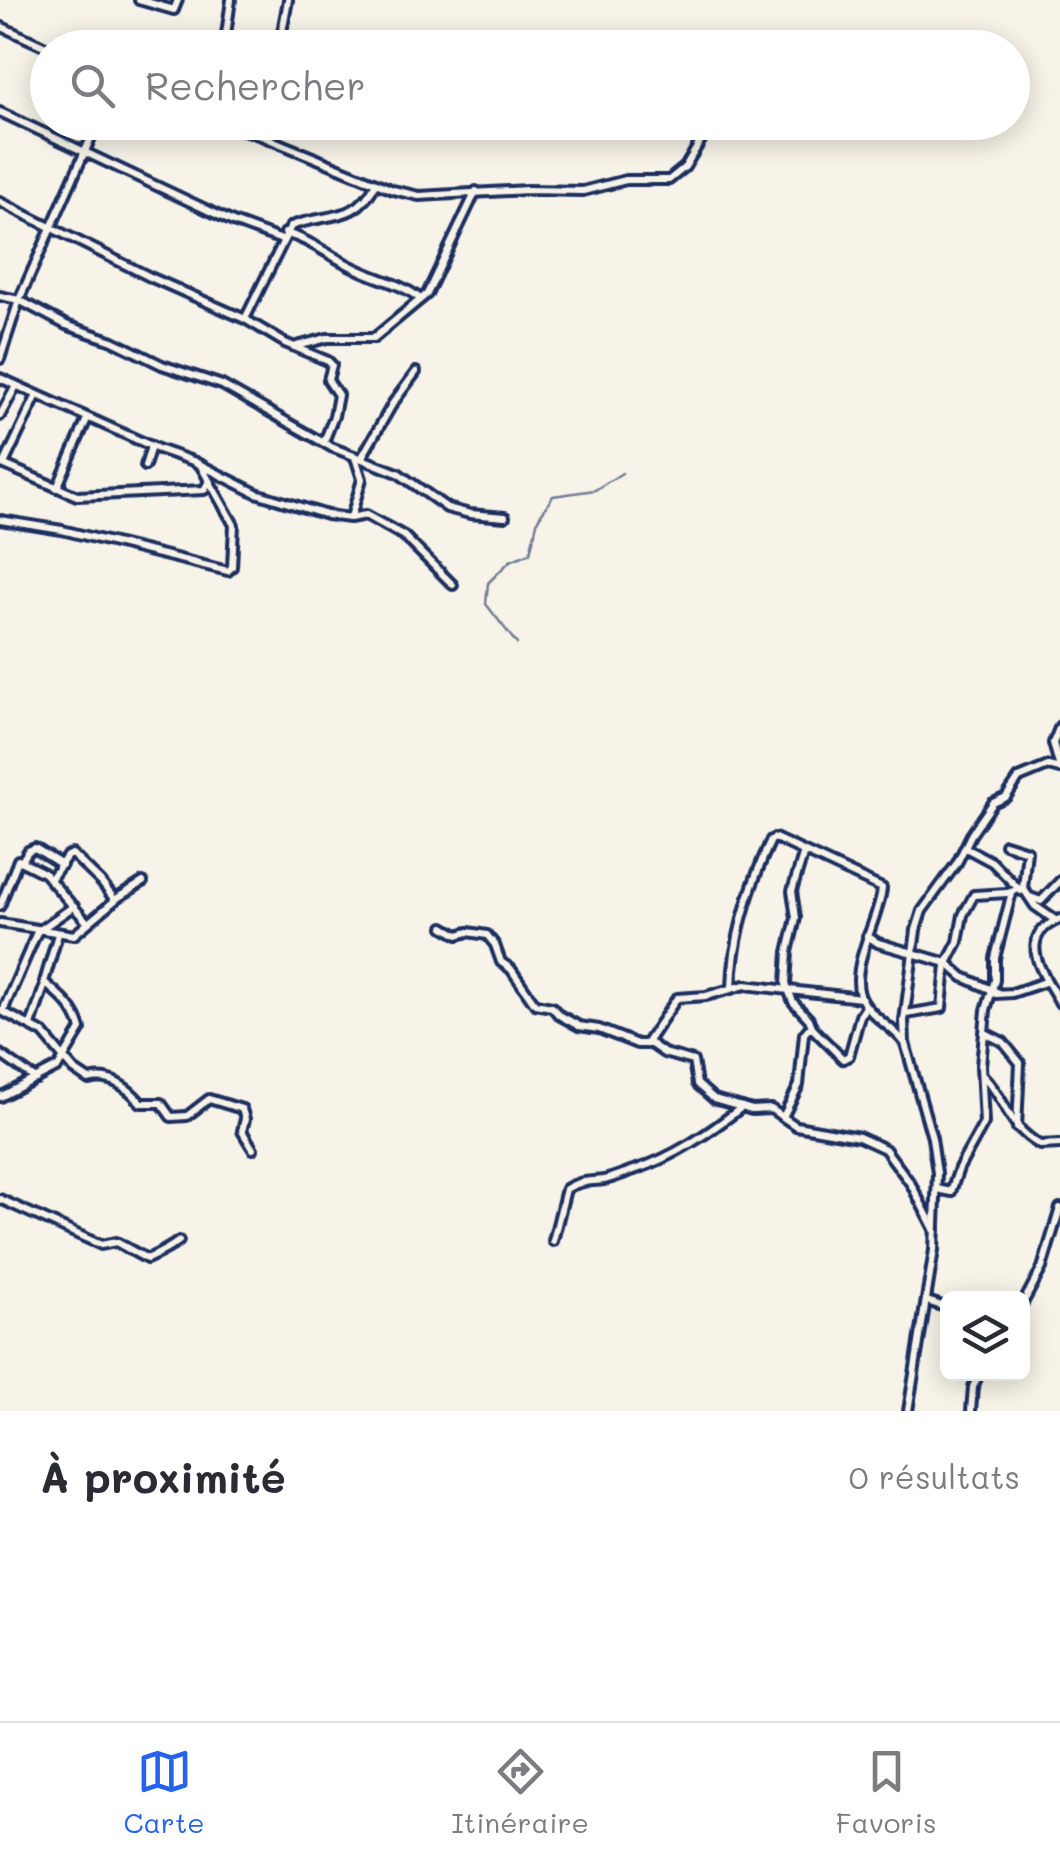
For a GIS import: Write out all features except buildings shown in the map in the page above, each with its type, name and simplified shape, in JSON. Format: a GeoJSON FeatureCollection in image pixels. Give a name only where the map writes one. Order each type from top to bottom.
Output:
{"type":"FeatureCollection","features":[{"type":"Feature","properties":{"kind":"street"},"geometry":{"type":"LineString","coordinates":[[139,0],[174,10],[178,0]]}},
{"type":"Feature","properties":{"kind":"street"},"geometry":{"type":"LineString","coordinates":[[227,30],[231,0]]}},
{"type":"Feature","properties":{"kind":"street"},"geometry":{"type":"LineString","coordinates":[[282,30],[288,0]]}},
{"type":"Feature","properties":{"kind":"street"},"geometry":{"type":"LineString","coordinates":[[0,26],[30,40]]}},
{"type":"Feature","properties":{"kind":"street"},"geometry":{"type":"LineString","coordinates":[[0,112],[30,126]]}},
{"type":"Feature","properties":{"kind":"street"},"geometry":{"type":"LineString","coordinates":[[60,140],[233,222],[284,237],[301,237],[353,268],[419,298]]}},
{"type":"Feature","properties":{"kind":"street"},"geometry":{"type":"LineString","coordinates":[[0,359],[19,300],[91,140]]}},
{"type":"Feature","properties":{"kind":"street"},"geometry":{"type":"LineString","coordinates":[[271,140],[376,183],[428,198],[476,192],[583,190],[626,180],[669,180],[685,167],[701,140]]}},
{"type":"Feature","properties":{"kind":"street"},"geometry":{"type":"LineString","coordinates":[[245,319],[294,224],[357,209],[376,183]]}},
{"type":"Feature","properties":{"kind":"street"},"geometry":{"type":"LineString","coordinates":[[296,347],[327,338],[374,338],[433,287],[476,192]]}},
{"type":"Feature","properties":{"kind":"street"},"geometry":{"type":"LineString","coordinates":[[0,216],[4,204],[332,365],[328,380],[338,394],[324,442]]}},
{"type":"Feature","properties":{"kind":"street"},"geometry":{"type":"LineString","coordinates":[[0,296],[19,300],[66,325],[222,386],[324,442],[398,473],[447,508],[505,517]]}},
{"type":"Feature","properties":{"kind":"street"},"geometry":{"type":"LineString","coordinates":[[350,518],[362,478],[358,456],[416,372]]}},
{"type":"Feature","properties":{"kind":"street"},"geometry":{"type":"LineString","coordinates":[[0,378],[251,490],[289,504],[350,518],[366,515],[404,536],[452,585]]}},
{"type":"Feature","properties":{"kind":"street"},"geometry":{"type":"LineString","coordinates":[[0,416],[16,385]]}},
{"type":"Feature","properties":{"kind":"street"},"geometry":{"type":"LineString","coordinates":[[37,395],[2,463],[83,496],[204,490],[208,484]]}},
{"type":"Feature","properties":{"kind":"street"},"geometry":{"type":"LineString","coordinates":[[57,488],[87,418]]}},
{"type":"Feature","properties":{"kind":"street"},"geometry":{"type":"LineString","coordinates":[[144,466],[151,446]]}},
{"type":"Feature","properties":{"kind":"street"},"geometry":{"type":"LineString","coordinates":[[0,520],[62,530],[228,570],[232,567],[234,525],[208,484],[202,466]]}},
{"type":"Feature","properties":{"kind":"street"},"geometry":{"type":"LineString","coordinates":[[908,1411],[927,1302],[937,1189],[935,1151],[905,1043],[916,934],[922,911],[992,805],[1006,797],[1017,779],[1048,766],[1060,768],[1053,743],[1060,726]]}},
{"type":"Feature","properties":{"kind":"street"},"geometry":{"type":"LineString","coordinates":[[732,988],[739,926],[756,883],[756,872],[775,838],[882,888],[859,975],[860,998],[905,1043]]}},
{"type":"Feature","properties":{"kind":"street"},"geometry":{"type":"LineString","coordinates":[[937,1189],[951,1192],[959,1168],[984,1123],[982,1075],[995,958],[1027,852],[1005,844]]}},
{"type":"Feature","properties":{"kind":"street"},"geometry":{"type":"LineString","coordinates":[[0,906],[14,865],[22,862],[28,850],[35,848],[62,865]]}},
{"type":"Feature","properties":{"kind":"street"},"geometry":{"type":"LineString","coordinates":[[965,848],[992,862],[1053,920],[1036,943],[1045,982],[1060,1004]]}},
{"type":"Feature","properties":{"kind":"street"},"geometry":{"type":"LineString","coordinates":[[804,852],[792,891],[796,918],[788,952],[787,991],[835,1055],[845,1059],[866,1007]]}},
{"type":"Feature","properties":{"kind":"street"},"geometry":{"type":"LineString","coordinates":[[50,880],[67,856],[76,856],[115,900]]}},
{"type":"Feature","properties":{"kind":"street"},"geometry":{"type":"LineString","coordinates":[[22,862],[50,880],[74,906]]}},
{"type":"Feature","properties":{"kind":"street"},"geometry":{"type":"LineString","coordinates":[[906,1014],[942,1008],[947,963],[974,895],[1018,890],[1041,902],[1060,881]]}},
{"type":"Feature","properties":{"kind":"street"},"geometry":{"type":"LineString","coordinates":[[0,923],[74,935],[143,882]]}},
{"type":"Feature","properties":{"kind":"street"},"geometry":{"type":"LineString","coordinates":[[87,922],[73,903],[37,932],[2,1010],[54,1042],[78,1074],[87,1079],[102,1076],[122,1084],[141,1103],[161,1103],[173,1117],[187,1116],[209,1099],[242,1109],[242,1131],[253,1149]]}},
{"type":"Feature","properties":{"kind":"street"},"geometry":{"type":"LineString","coordinates":[[444,927],[458,935],[468,932],[487,936],[495,945],[500,962],[511,969],[535,1004],[552,1007],[579,1026],[692,1061],[701,1089],[714,1100],[758,1111],[771,1109],[798,1127],[859,1137],[885,1149],[912,1186],[936,1232]]}},
{"type":"Feature","properties":{"kind":"street"},"geometry":{"type":"LineString","coordinates":[[31,1025],[58,934]]}},
{"type":"Feature","properties":{"kind":"street"},"geometry":{"type":"LineString","coordinates":[[867,936],[878,943],[947,963],[994,992],[1012,993],[1045,982]]}},
{"type":"Feature","properties":{"kind":"street"},"geometry":{"type":"LineString","coordinates":[[0,1097],[58,1067],[80,1028],[77,1014],[45,984]]}},
{"type":"Feature","properties":{"kind":"street"},"geometry":{"type":"LineString","coordinates":[[646,1044],[667,1016],[674,999],[706,996],[745,985],[860,998]]}},
{"type":"Feature","properties":{"kind":"street"},"geometry":{"type":"LineString","coordinates":[[783,1117],[798,1085],[804,1034],[813,1029]]}},
{"type":"Feature","properties":{"kind":"street"},"geometry":{"type":"LineString","coordinates":[[985,1032],[1003,1042],[1020,1063],[1017,1128]]}},
{"type":"Feature","properties":{"kind":"street"},"geometry":{"type":"LineString","coordinates":[[0,1054],[36,1078]]}},
{"type":"Feature","properties":{"kind":"street"},"geometry":{"type":"LineString","coordinates":[[982,1075],[1017,1128],[1040,1145],[1060,1144]]}},
{"type":"Feature","properties":{"kind":"street"},"geometry":{"type":"LineString","coordinates":[[552,1241],[566,1188],[580,1181],[605,1180],[648,1166],[702,1140],[744,1106]]}},
{"type":"Feature","properties":{"kind":"street"},"geometry":{"type":"LineString","coordinates":[[0,1199],[101,1245],[116,1242],[148,1259],[180,1241]]}},
{"type":"Feature","properties":{"kind":"street"},"geometry":{"type":"LineString","coordinates":[[1029,1291],[1042,1268],[1060,1208]]}},
{"type":"Feature","properties":{"kind":"street"},"geometry":{"type":"LineString","coordinates":[[927,1302],[940,1306]]}},
{"type":"Feature","properties":{"kind":"street"},"geometry":{"type":"LineString","coordinates":[[970,1411],[976,1381]]}},
{"type":"Feature","properties":{"kind":"waterway"},"geometry":{"type":"LineString","coordinates":[[517,644],[486,604],[488,583],[510,561],[530,553],[538,519],[553,496],[595,490],[622,473]]}}]}
